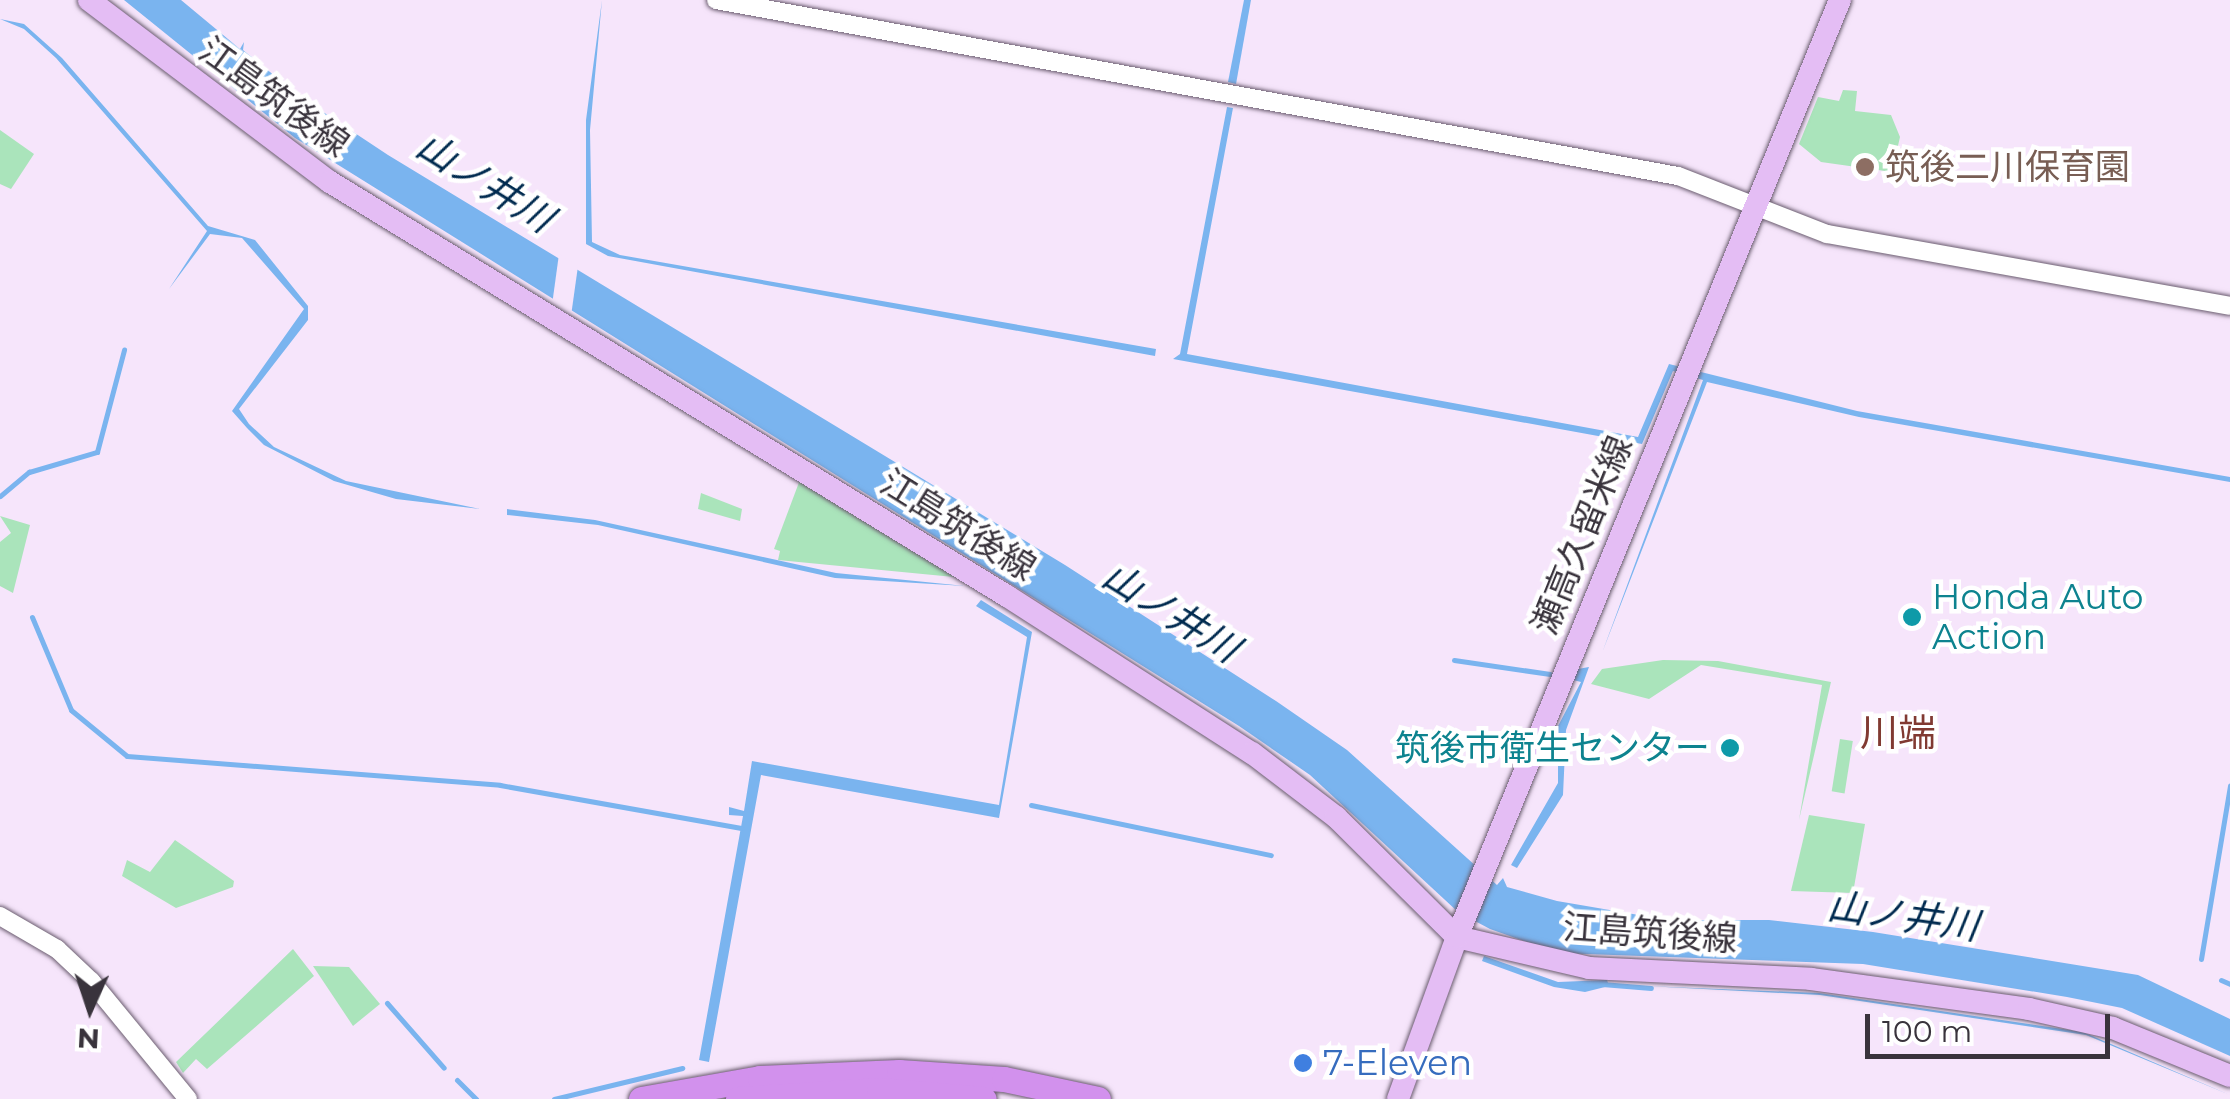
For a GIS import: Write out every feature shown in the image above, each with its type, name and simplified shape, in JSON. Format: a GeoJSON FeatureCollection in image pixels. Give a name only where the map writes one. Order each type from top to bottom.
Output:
{"type":"FeatureCollection","features":[{"type":"Feature","properties":{"kind":"highway"},"geometry":{"type":"LineString","coordinates":[[641,1099],[827,1072],[1004,1079],[1098,1099]]}},
{"type":"Feature","properties":{"kind":"highway"},"geometry":{"type":"LineString","coordinates":[[738,1099],[879,1090],[984,1099]]}},
{"type":"Feature","properties":{"kind":"main road","name":"江島筑後線"},"geometry":{"type":"LineString","coordinates":[[89,0],[330,182],[1007,596],[1252,753],[1336,818],[1462,926],[1589,968],[1811,979],[2029,1008],[2114,1028],[2230,1076]]}},
{"type":"Feature","properties":{"kind":"main road","name":"瀬高久留米線"},"geometry":{"type":"LineString","coordinates":[[1398,1099],[1462,926],[1840,0]]}},
{"type":"Feature","properties":{"kind":"street"},"geometry":{"type":"LineString","coordinates":[[716,0],[1678,176],[1827,234],[2230,306]]}},
{"type":"Feature","properties":{"kind":"street"},"geometry":{"type":"LineString","coordinates":[[0,916],[57,949],[91,981],[188,1099]]}},
{"type":"Feature","properties":{"kind":"green space"},"geometry":{"type":"Polygon","coordinates":[[[1843,90],[1857,91],[1855,111],[1891,115],[1900,137],[1892,172],[1821,162],[1799,144],[1818,97],[1839,101],[1843,90]]]}},
{"type":"Feature","properties":{"kind":"green space"},"geometry":{"type":"Polygon","coordinates":[[[0,130],[34,154],[11,189],[0,184],[0,130]]]}},
{"type":"Feature","properties":{"kind":"green space"},"geometry":{"type":"Polygon","coordinates":[[[801,477],[964,578],[778,560],[780,551],[774,549],[801,477]]]}},
{"type":"Feature","properties":{"kind":"green space"},"geometry":{"type":"Polygon","coordinates":[[[701,493],[742,509],[740,521],[698,509],[701,493]]]}},
{"type":"Feature","properties":{"kind":"green space"},"geometry":{"type":"Polygon","coordinates":[[[0,516],[30,525],[13,593],[0,586],[0,542],[11,533],[0,516]]]}},
{"type":"Feature","properties":{"kind":"green space"},"geometry":{"type":"Polygon","coordinates":[[[1663,660],[1718,661],[1831,682],[1799,820],[1822,685],[1701,665],[1649,699],[1591,684],[1602,669],[1663,660]]]}},
{"type":"Feature","properties":{"kind":"green space"},"geometry":{"type":"Polygon","coordinates":[[[1840,739],[1853,741],[1845,793],[1832,791],[1840,739]]]}},
{"type":"Feature","properties":{"kind":"green space"},"geometry":{"type":"Polygon","coordinates":[[[1809,815],[1865,824],[1853,893],[1791,891],[1809,815]]]}},
{"type":"Feature","properties":{"kind":"green space"},"geometry":{"type":"Polygon","coordinates":[[[175,840],[234,881],[233,887],[176,908],[122,876],[127,860],[150,872],[175,840]]]}},
{"type":"Feature","properties":{"kind":"green space"},"geometry":{"type":"Polygon","coordinates":[[[293,949],[314,976],[207,1069],[196,1059],[183,1073],[176,1062],[293,949]]]}},
{"type":"Feature","properties":{"kind":"green space"},"geometry":{"type":"Polygon","coordinates":[[[313,966],[349,967],[380,1004],[353,1026],[313,966]]]}},
{"type":"Feature","properties":{"kind":"water"},"geometry":{"type":"Polygon","coordinates":[[[124,0],[181,0],[240,49],[244,42],[243,50],[302,98],[388,155],[1065,565],[1276,701],[1347,750],[1497,885],[1503,878],[1507,887],[1557,901],[1668,920],[1769,920],[1873,932],[2138,975],[2230,1019],[2230,1056],[2122,1008],[2067,997],[1863,964],[1558,953],[1490,929],[1458,912],[1310,775],[1239,726],[295,138],[124,0]]]}},
{"type":"Feature","properties":{"kind":"water"},"geometry":{"type":"Polygon","coordinates":[[[602,0],[590,130],[592,242],[620,255],[1156,349],[1155,356],[608,256],[586,244],[586,120],[602,0]]]}},
{"type":"Feature","properties":{"kind":"water"},"geometry":{"type":"Polygon","coordinates":[[[1244,0],[1251,0],[1236,84],[1228,82],[1244,0]]]}},
{"type":"Feature","properties":{"kind":"water"},"geometry":{"type":"Polygon","coordinates":[[[0,19],[24,24],[62,58],[208,226],[255,240],[308,306],[308,320],[239,409],[249,424],[274,447],[346,481],[480,509],[396,499],[334,481],[264,445],[247,428],[232,411],[304,309],[242,238],[210,234],[169,289],[207,231],[56,58],[24,29],[0,19]]]}},
{"type":"Feature","properties":{"kind":"water"},"geometry":{"type":"Polygon","coordinates":[[[1227,107],[1233,108],[1187,354],[1638,437],[1669,364],[1857,411],[2230,477],[2230,482],[1859,417],[1707,382],[1602,653],[1703,380],[1673,371],[1642,444],[1173,359],[1180,354],[1227,107]]]}},
{"type":"Feature","properties":{"kind":"water"},"geometry":{"type":"Polygon","coordinates":[[[507,509],[595,520],[836,573],[965,586],[835,578],[598,525],[507,515],[507,509]]]}},
{"type":"Feature","properties":{"kind":"water"},"geometry":{"type":"Polygon","coordinates":[[[981,600],[1032,632],[999,818],[761,775],[709,1062],[699,1060],[743,816],[729,815],[729,807],[744,811],[752,761],[999,805],[1027,637],[976,606],[981,600]]]}},
{"type":"Feature","properties":{"kind":"water"},"geometry":{"type":"Polygon","coordinates":[[[1589,667],[1566,730],[1563,795],[1517,868],[1511,865],[1558,783],[1558,726],[1581,682],[1550,674],[1589,667]]]}},
{"type":"Feature","properties":{"kind":"water"},"geometry":{"type":"Polygon","coordinates":[[[1484,956],[1558,982],[1607,980],[1609,986],[1585,992],[1554,987],[1482,961],[1484,956]]]}},
{"type":"Feature","properties":{"kind":"water"},"geometry":{"type":"Polygon","coordinates":[[[1646,986],[1819,993],[2083,1032],[2230,1095],[2086,1035],[1820,995],[1646,986]]]}},
{"type":"Feature","properties":{"kind":"pier"},"geometry":{"type":"Polygon","coordinates":[[[559,254],[578,266],[571,316],[552,305],[559,254]]]}},
{"type":"Feature","properties":{"kind":"waterway"},"geometry":{"type":"LineString","coordinates":[[0,496],[29,472],[97,452],[124,350]]}},
{"type":"Feature","properties":{"kind":"waterway"},"geometry":{"type":"LineString","coordinates":[[32,617],[71,710],[127,756],[500,785],[741,828]]}},
{"type":"Feature","properties":{"kind":"waterway"},"geometry":{"type":"LineString","coordinates":[[1454,660],[1550,674]]}},
{"type":"Feature","properties":{"kind":"waterway"},"geometry":{"type":"LineString","coordinates":[[2201,959],[2230,785]]}},
{"type":"Feature","properties":{"kind":"waterway"},"geometry":{"type":"LineString","coordinates":[[1031,805],[1271,855]]}},
{"type":"Feature","properties":{"kind":"waterway"},"geometry":{"type":"LineString","coordinates":[[2221,980],[2230,984]]}},
{"type":"Feature","properties":{"kind":"waterway"},"geometry":{"type":"LineString","coordinates":[[1602,984],[1651,988]]}},
{"type":"Feature","properties":{"kind":"waterway"},"geometry":{"type":"LineString","coordinates":[[387,1003],[444,1068]]}},
{"type":"Feature","properties":{"kind":"waterway"},"geometry":{"type":"LineString","coordinates":[[554,1099],[682,1068]]}},
{"type":"Feature","properties":{"kind":"waterway"},"geometry":{"type":"LineString","coordinates":[[457,1080],[476,1099]]}},
{"type":"Feature","properties":{"kind":"place","name":"筑後二川保育園"},"geometry":{"type":"Point","coordinates":[1865,167]}},
{"type":"Feature","properties":{"kind":"place","name":"Honda Auto Action"},"geometry":{"type":"Point","coordinates":[1912,617]}},
{"type":"Feature","properties":{"kind":"place","name":"筑後市衛生センター"},"geometry":{"type":"Point","coordinates":[1730,748]}},
{"type":"Feature","properties":{"kind":"place","name":"7-Eleven"},"geometry":{"type":"Point","coordinates":[1303,1063]}},
{"type":"Feature","properties":{"kind":"district","name":"川端"},"geometry":{"type":"Point","coordinates":[1898,733]}},
{"type":"Feature","properties":{"kind":"water label","name":"山ノ井川"},"geometry":{"type":"Point","coordinates":[485,182]}},
{"type":"Feature","properties":{"kind":"water label","name":"山ノ井川"},"geometry":{"type":"Point","coordinates":[1171,612]}},
{"type":"Feature","properties":{"kind":"water label","name":"山ノ井川"},"geometry":{"type":"Point","coordinates":[1903,916]}}]}
